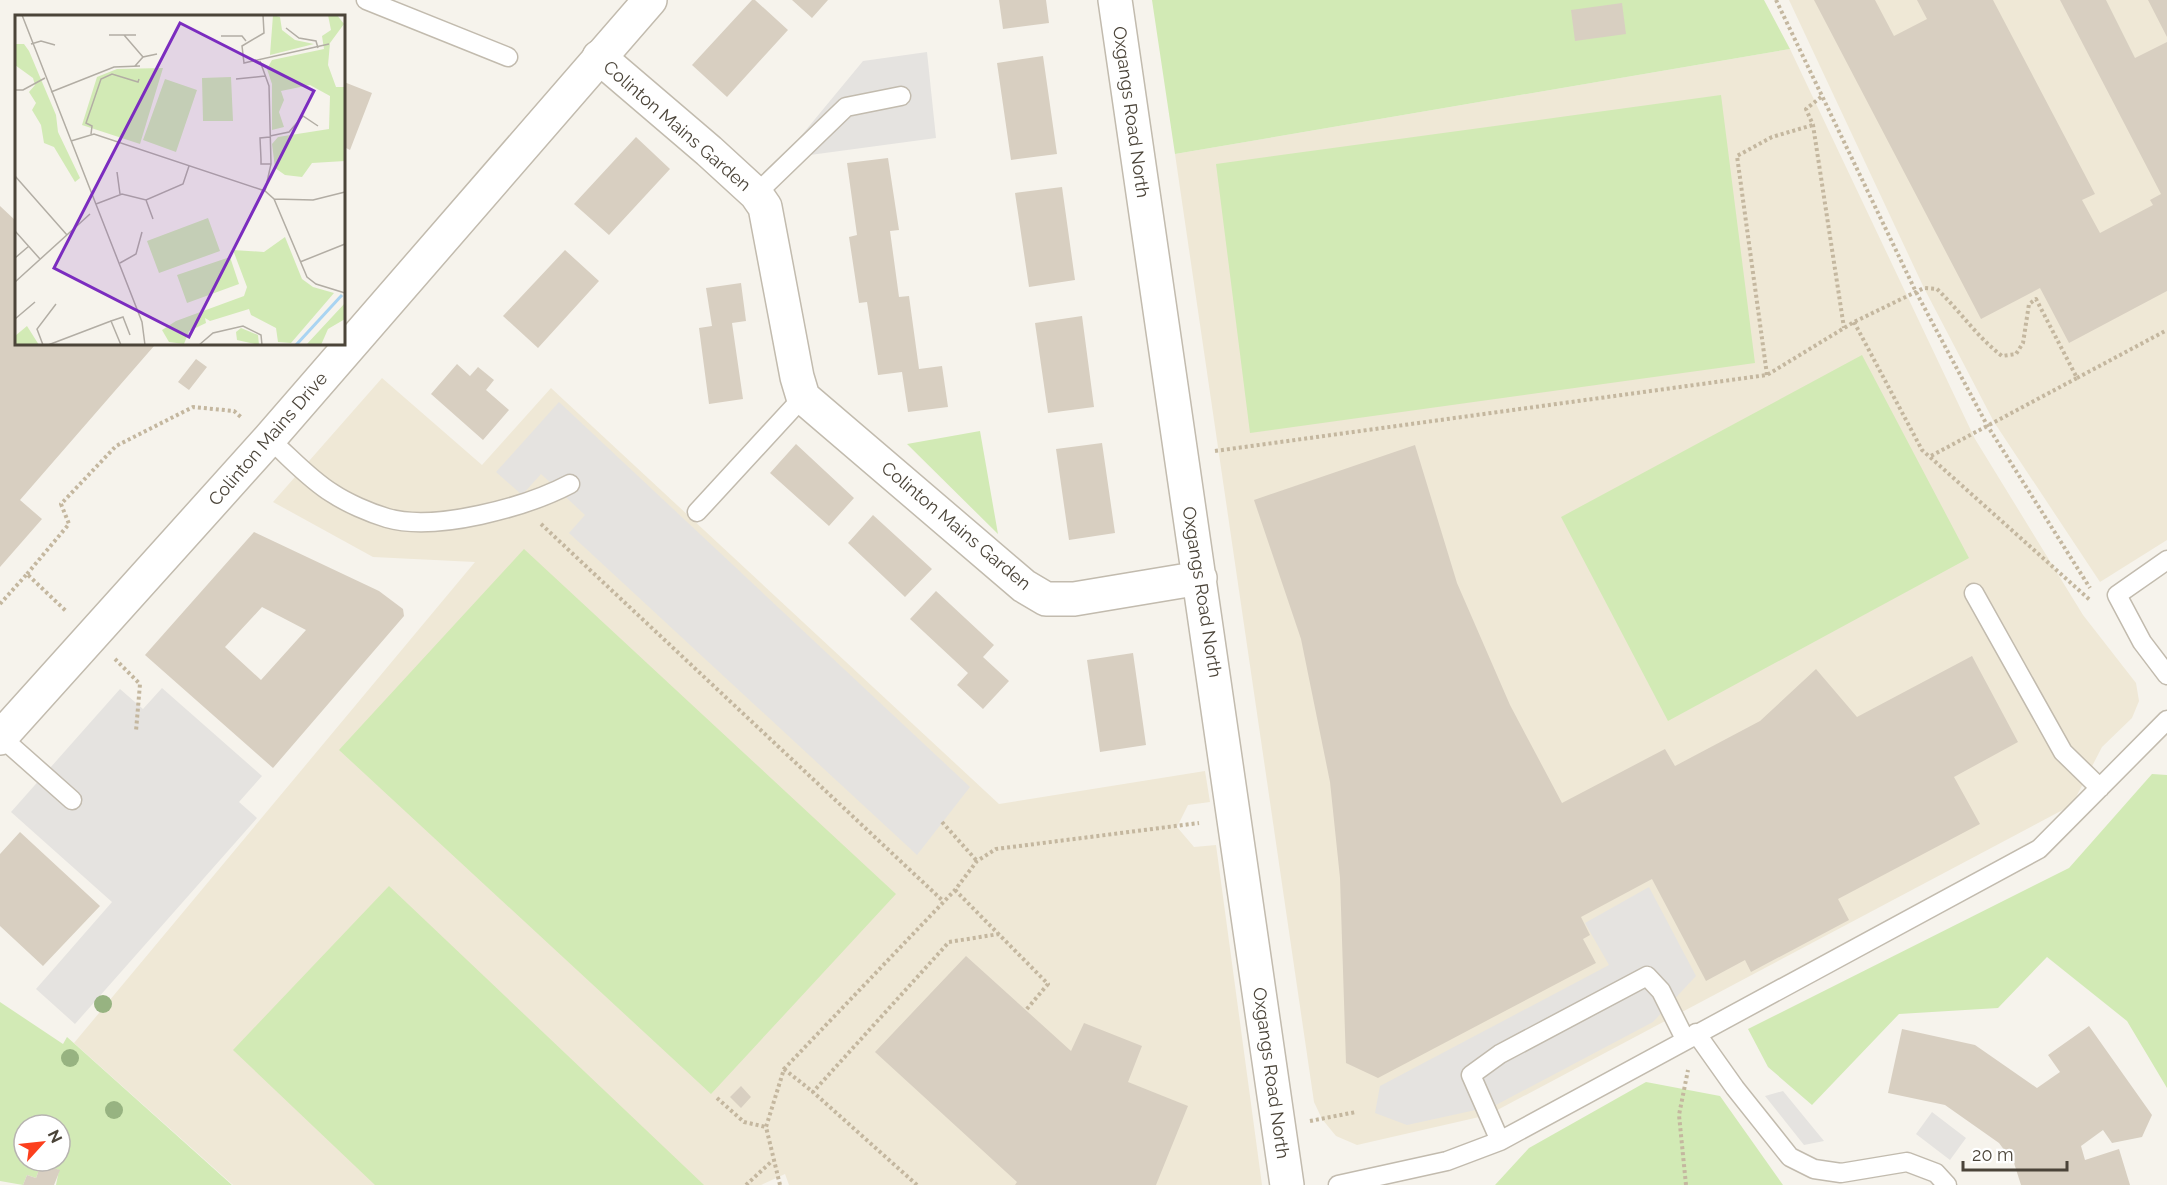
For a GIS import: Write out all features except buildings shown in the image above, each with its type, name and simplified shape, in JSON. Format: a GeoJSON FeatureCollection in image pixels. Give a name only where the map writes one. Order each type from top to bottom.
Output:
{"type":"FeatureCollection","features":[{"type":"Feature","properties":{"kind":"street","name":"Colinton Mains Drive"},"geometry":{"type":"LineString","coordinates":[[1,738],[269,439],[650,0]]}},
{"type":"Feature","properties":{"kind":"street","name":"Oxgangs Road North"},"geometry":{"type":"LineString","coordinates":[[1115,0],[1236,816],[1277,1126],[1287,1185]]}},
{"type":"Feature","properties":{"kind":"street","name":"Colinton Mains Garden"},"geometry":{"type":"LineString","coordinates":[[599,57],[709,151],[756,194],[765,207],[796,377],[803,397],[1024,586],[1046,599],[1074,599],[1200,578]]}},
{"type":"Feature","properties":{"kind":"lane"},"geometry":{"type":"LineString","coordinates":[[366,0],[508,57]]}},
{"type":"Feature","properties":{"kind":"lane","name":"Colinton Mains Garden"},"geometry":{"type":"LineString","coordinates":[[756,194],[846,107],[901,96]]}},
{"type":"Feature","properties":{"kind":"lane"},"geometry":{"type":"LineString","coordinates":[[697,512],[803,397]]}},
{"type":"Feature","properties":{"kind":"lane"},"geometry":{"type":"LineString","coordinates":[[269,439],[332,493],[388,518],[431,521],[478,516],[547,496],[570,484]]}},
{"type":"Feature","properties":{"kind":"lane"},"geometry":{"type":"LineString","coordinates":[[2167,560],[2117,595],[2142,642],[2167,675]]}},
{"type":"Feature","properties":{"kind":"lane"},"geometry":{"type":"LineString","coordinates":[[1974,593],[2064,752],[2100,788]]}},
{"type":"Feature","properties":{"kind":"lane"},"geometry":{"type":"LineString","coordinates":[[1338,1185],[1447,1161],[1500,1141],[1690,1036],[2039,849],[2167,720]]}},
{"type":"Feature","properties":{"kind":"lane"},"geometry":{"type":"LineString","coordinates":[[1,738],[72,800]]}},
{"type":"Feature","properties":{"kind":"lane"},"geometry":{"type":"LineString","coordinates":[[1500,1141],[1471,1075],[1500,1054],[1647,976],[1661,991],[1690,1036],[1790,1157],[1840,1179],[1907,1162],[1936,1173],[1947,1185]]}},
{"type":"Feature","properties":{"kind":"path"},"geometry":{"type":"LineString","coordinates":[[1776,0],[1916,292],[1986,425],[2095,597]]}},
{"type":"Feature","properties":{"kind":"path"},"geometry":{"type":"LineString","coordinates":[[1821,97],[1806,109],[1813,125],[1844,328]]}},
{"type":"Feature","properties":{"kind":"path"},"geometry":{"type":"LineString","coordinates":[[1767,375],[1737,156],[1772,137],[1813,125]]}},
{"type":"Feature","properties":{"kind":"path"},"geometry":{"type":"LineString","coordinates":[[1181,455],[1767,375],[1854,322],[1924,288],[1937,289],[1956,307],[1983,342],[2002,356],[2016,354],[2023,343],[2029,304],[2036,299],[2077,378]]}},
{"type":"Feature","properties":{"kind":"path"},"geometry":{"type":"LineString","coordinates":[[1854,322],[1922,450],[2100,609]]}},
{"type":"Feature","properties":{"kind":"path"},"geometry":{"type":"LineString","coordinates":[[1929,457],[2167,330]]}},
{"type":"Feature","properties":{"kind":"path"},"geometry":{"type":"LineString","coordinates":[[0,604],[69,525],[61,504],[116,446],[193,407],[234,411],[269,439]]}},
{"type":"Feature","properties":{"kind":"path"},"geometry":{"type":"LineString","coordinates":[[520,505],[943,901]]}},
{"type":"Feature","properties":{"kind":"path"},"geometry":{"type":"LineString","coordinates":[[27,574],[93,635],[140,684],[136,731]]}},
{"type":"Feature","properties":{"kind":"path"},"geometry":{"type":"LineString","coordinates":[[780,1185],[772,1161],[766,1127],[784,1069],[955,890],[977,861],[996,849],[1177,827],[1236,816]]}},
{"type":"Feature","properties":{"kind":"path"},"geometry":{"type":"LineString","coordinates":[[942,822],[977,861]]}},
{"type":"Feature","properties":{"kind":"path"},"geometry":{"type":"LineString","coordinates":[[955,890],[1047,984],[1026,1010]]}},
{"type":"Feature","properties":{"kind":"path"},"geometry":{"type":"LineString","coordinates":[[813,1092],[949,942],[999,934]]}},
{"type":"Feature","properties":{"kind":"path"},"geometry":{"type":"LineString","coordinates":[[1686,1185],[1679,1115],[1690,1036]]}},
{"type":"Feature","properties":{"kind":"path"},"geometry":{"type":"LineString","coordinates":[[784,1069],[917,1185]]}},
{"type":"Feature","properties":{"kind":"path"},"geometry":{"type":"LineString","coordinates":[[717,1098],[744,1122],[766,1127]]}},
{"type":"Feature","properties":{"kind":"path"},"geometry":{"type":"LineString","coordinates":[[1277,1126],[1356,1112]]}},
{"type":"Feature","properties":{"kind":"path"},"geometry":{"type":"LineString","coordinates":[[746,1185],[772,1161]]}},
{"type":"Feature","properties":{"kind":"shaded area"},"geometry":{"type":"Polygon","coordinates":[[[1789,0],[2167,0],[2167,540],[2100,582],[1994,422],[1924,288],[1789,0]]]}},
{"type":"Feature","properties":{"kind":"shaded area"},"geometry":{"type":"Polygon","coordinates":[[[1790,49],[1975,439],[2083,615],[2136,683],[2139,701],[2132,718],[2102,747],[2072,805],[1488,1115],[1357,1145],[1336,1136],[1322,1119],[1314,1102],[1175,154],[1790,49]]]}},
{"type":"Feature","properties":{"kind":"shaded area"},"geometry":{"type":"Polygon","coordinates":[[[927,52],[936,138],[810,155],[796,142],[863,61],[927,52]]]}},
{"type":"Feature","properties":{"kind":"shaded area"},"geometry":{"type":"Polygon","coordinates":[[[382,378],[482,465],[551,388],[999,804],[1205,771],[1210,802],[1188,805],[1177,827],[1194,847],[1216,845],[1262,1185],[789,1185],[785,1174],[761,1185],[233,1185],[74,1043],[475,562],[373,557],[273,502],[382,378]]]}},
{"type":"Feature","properties":{"kind":"shaded area"},"geometry":{"type":"Polygon","coordinates":[[[559,402],[970,787],[917,855],[569,533],[585,515],[541,474],[522,495],[496,472],[559,402]]]}},
{"type":"Feature","properties":{"kind":"shaded area"},"geometry":{"type":"Polygon","coordinates":[[[162,688],[262,776],[239,802],[257,818],[75,1024],[36,989],[112,902],[11,812],[120,689],[143,709],[162,688]]]}},
{"type":"Feature","properties":{"kind":"shaded area"},"geometry":{"type":"Polygon","coordinates":[[[1649,887],[1696,976],[1653,1022],[1494,1106],[1407,1125],[1375,1113],[1380,1086],[1609,965],[1585,923],[1649,887]]]}},
{"type":"Feature","properties":{"kind":"shaded area"},"geometry":{"type":"Polygon","coordinates":[[[1783,1091],[1824,1141],[1804,1145],[1765,1096],[1783,1091]]]}},
{"type":"Feature","properties":{"kind":"shaded area"},"geometry":{"type":"Polygon","coordinates":[[[1932,1112],[1966,1138],[1950,1160],[1916,1134],[1932,1112]]]}},
{"type":"Feature","properties":{"kind":"green space"},"geometry":{"type":"Polygon","coordinates":[[[1152,0],[1764,0],[1790,49],[1175,154],[1152,0]]]}},
{"type":"Feature","properties":{"kind":"green space"},"geometry":{"type":"Polygon","coordinates":[[[1721,95],[1755,363],[1250,433],[1216,164],[1721,95]]]}},
{"type":"Feature","properties":{"kind":"green space"},"geometry":{"type":"Polygon","coordinates":[[[1862,355],[1969,558],[1668,721],[1561,517],[1862,355]]]}},
{"type":"Feature","properties":{"kind":"green space"},"geometry":{"type":"Polygon","coordinates":[[[980,431],[998,534],[907,444],[980,431]]]}},
{"type":"Feature","properties":{"kind":"green space"},"geometry":{"type":"Polygon","coordinates":[[[524,549],[896,894],[711,1094],[339,750],[524,549]]]}},
{"type":"Feature","properties":{"kind":"green space"},"geometry":{"type":"Polygon","coordinates":[[[2152,774],[2167,775],[2167,1088],[2127,1021],[2047,957],[1998,1008],[1899,1014],[1812,1105],[1768,1067],[1748,1029],[2069,868],[2152,774]]]}},
{"type":"Feature","properties":{"kind":"green space"},"geometry":{"type":"Polygon","coordinates":[[[389,886],[704,1185],[375,1185],[233,1050],[389,886]]]}},
{"type":"Feature","properties":{"kind":"green space"},"geometry":{"type":"Polygon","coordinates":[[[0,1002],[63,1044],[67,1037],[232,1185],[56,1185],[58,1173],[72,1173],[72,1113],[12,1113],[12,1173],[38,1173],[36,1178],[27,1175],[23,1185],[0,1181],[0,1002]]]}},
{"type":"Feature","properties":{"kind":"green space"},"geometry":{"type":"Polygon","coordinates":[[[1646,1082],[1720,1096],[1783,1185],[1495,1185],[1529,1148],[1646,1082]]]}}]}
